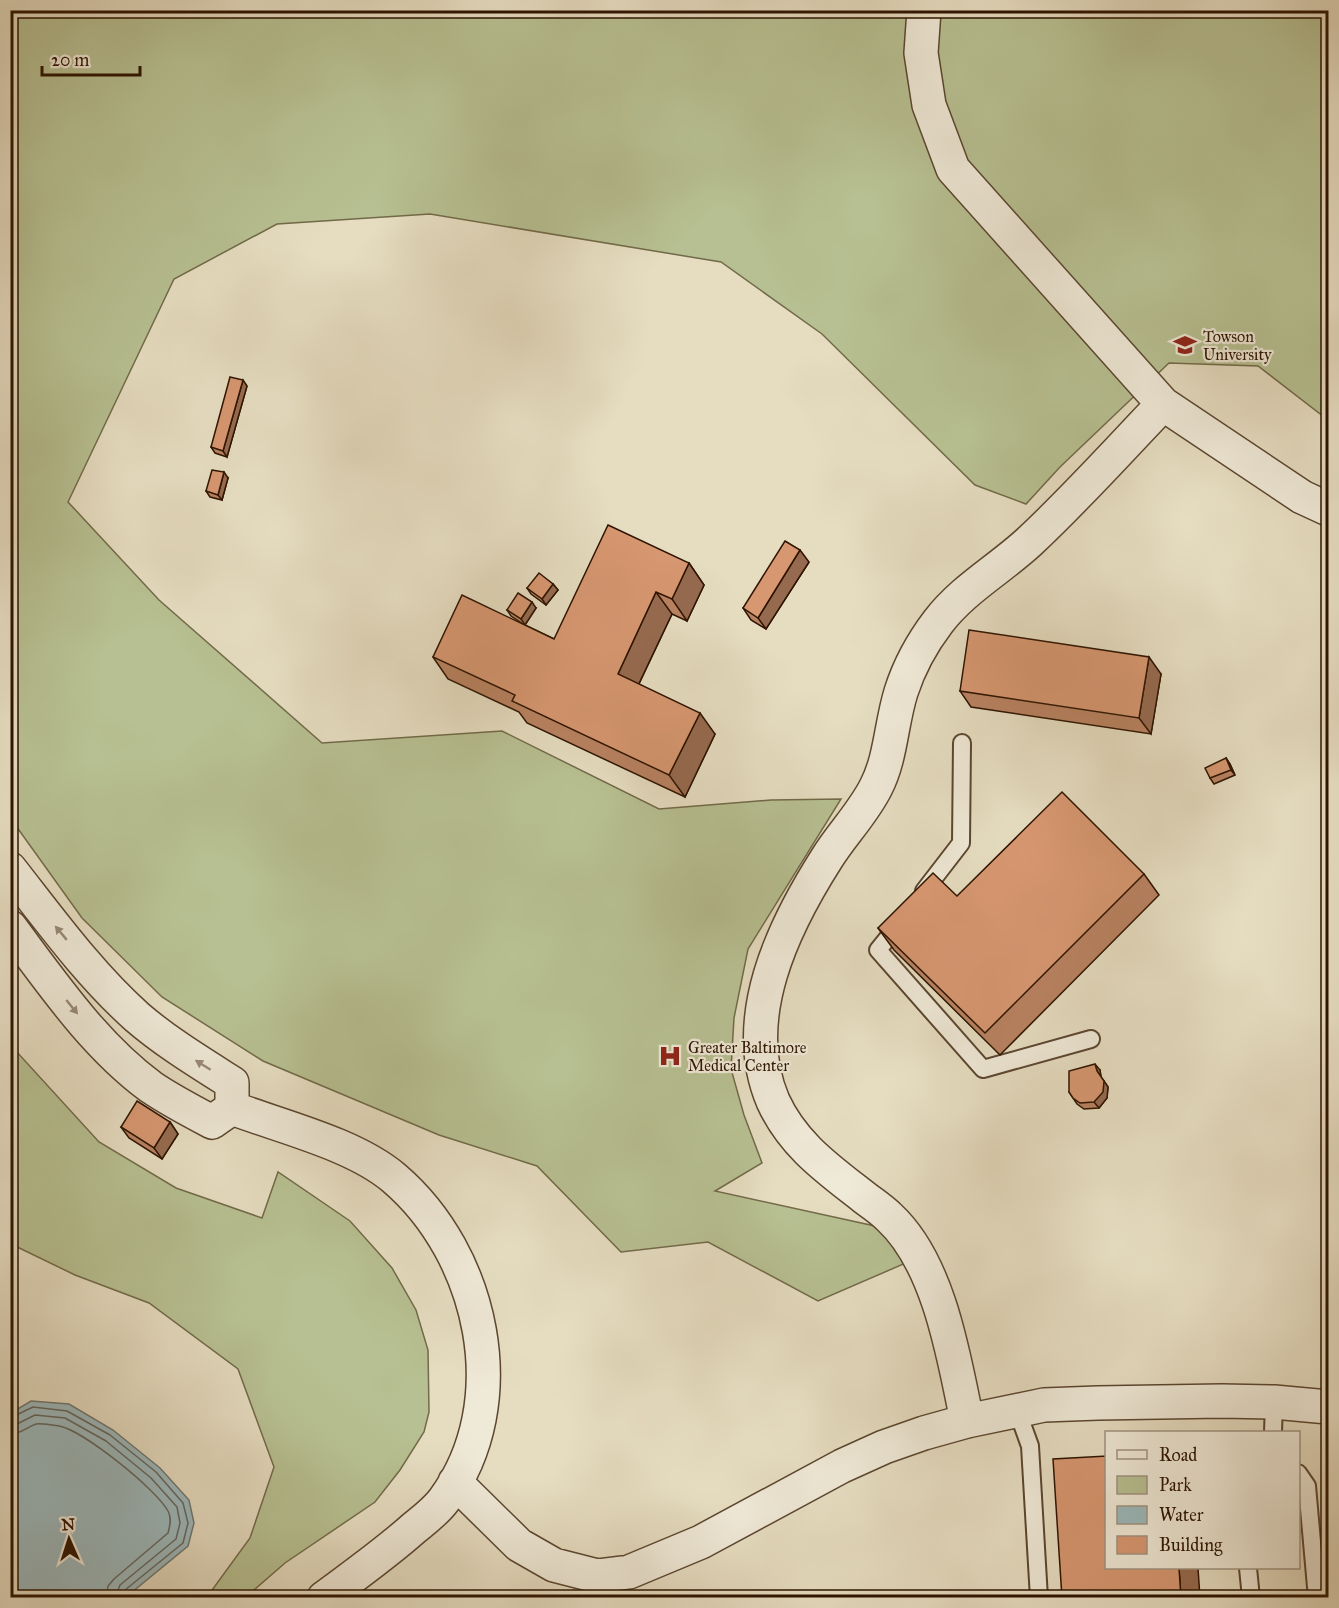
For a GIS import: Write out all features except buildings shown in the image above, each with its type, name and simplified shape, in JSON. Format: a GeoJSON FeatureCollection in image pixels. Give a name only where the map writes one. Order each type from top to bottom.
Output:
{"type":"FeatureCollection","features":[{"type":"Feature","properties":{"kind":"street"},"geometry":{"type":"LineString","coordinates":[[924,10],[921,53],[929,105],[953,169],[1163,404],[1302,497],[1329,509]]}},
{"type":"Feature","properties":{"kind":"street"},"geometry":{"type":"LineString","coordinates":[[967,1421],[953,1352],[943,1317],[919,1257],[906,1235],[888,1216],[812,1157],[785,1122],[774,1101],[765,1072],[760,1033],[766,993],[778,952],[793,919],[827,858],[876,788],[883,770],[900,694],[909,669],[935,625],[967,590],[1028,543],[1163,404]]}},
{"type":"Feature","properties":{"kind":"street"},"geometry":{"type":"LineString","coordinates":[[10,869],[94,973],[137,1016],[172,1045],[232,1083],[232,1108]]}},
{"type":"Feature","properties":{"kind":"street"},"geometry":{"type":"LineString","coordinates":[[10,927],[87,1025],[117,1059],[151,1087],[212,1122],[232,1108]]}},
{"type":"Feature","properties":{"kind":"street"},"geometry":{"type":"LineString","coordinates":[[232,1108],[328,1143],[364,1159],[394,1178],[423,1209],[449,1245],[465,1278],[475,1307],[481,1339],[482,1404],[473,1441],[455,1482],[436,1509],[324,1598]]}},
{"type":"Feature","properties":{"kind":"street"},"geometry":{"type":"LineString","coordinates":[[455,1482],[519,1545],[554,1565],[597,1576],[629,1572],[701,1542],[852,1462],[914,1436],[967,1421],[1044,1405],[1098,1403],[1274,1417],[1329,1407]]}},
{"type":"Feature","properties":{"kind":"lane"},"geometry":{"type":"LineString","coordinates":[[962,743],[961,843],[878,951],[983,1069],[1091,1039]]}},
{"type":"Feature","properties":{"kind":"lane"},"geometry":{"type":"LineString","coordinates":[[1017,1410],[1030,1446],[1039,1598]]}},
{"type":"Feature","properties":{"kind":"lane"},"geometry":{"type":"LineString","coordinates":[[1300,1475],[1307,1486],[1317,1598]]}},
{"type":"Feature","properties":{"kind":"lane"},"geometry":{"type":"LineString","coordinates":[[1248,1569],[1251,1598]]}},
{"type":"Feature","properties":{"kind":"green space"},"geometry":{"type":"Polygon","coordinates":[[[20,10],[1328,11],[1328,420],[1258,366],[1169,363],[1060,467],[1026,504],[975,485],[822,334],[721,262],[430,214],[277,224],[174,279],[68,502],[159,600],[322,743],[502,731],[659,809],[771,800],[841,799],[748,949],[734,1018],[731,1069],[744,1115],[762,1163],[715,1191],[884,1228],[908,1262],[818,1301],[708,1242],[621,1252],[537,1166],[439,1135],[263,1061],[162,997],[82,918],[11,819],[10,29],[20,10]]]}},
{"type":"Feature","properties":{"kind":"green space"},"geometry":{"type":"Polygon","coordinates":[[[11,1032],[15,1050],[99,1142],[176,1188],[262,1218],[278,1172],[350,1221],[392,1268],[416,1310],[428,1350],[429,1412],[424,1432],[400,1470],[375,1502],[285,1563],[246,1597],[207,1597],[250,1538],[274,1467],[238,1369],[149,1303],[75,1275],[11,1244],[11,1032]]]}},
{"type":"Feature","properties":{"kind":"water"},"geometry":{"type":"Polygon","coordinates":[[[31,1401],[69,1404],[113,1430],[160,1468],[189,1500],[194,1523],[188,1546],[126,1597],[11,1597],[11,1413],[31,1401]]]}},
{"type":"Feature","properties":{"kind":"place","name":"Towson University"},"geometry":{"type":"Point","coordinates":[1185,345]}},
{"type":"Feature","properties":{"kind":"place","name":"Greater Baltimore Medical Center"},"geometry":{"type":"Point","coordinates":[670,1056]}}]}
